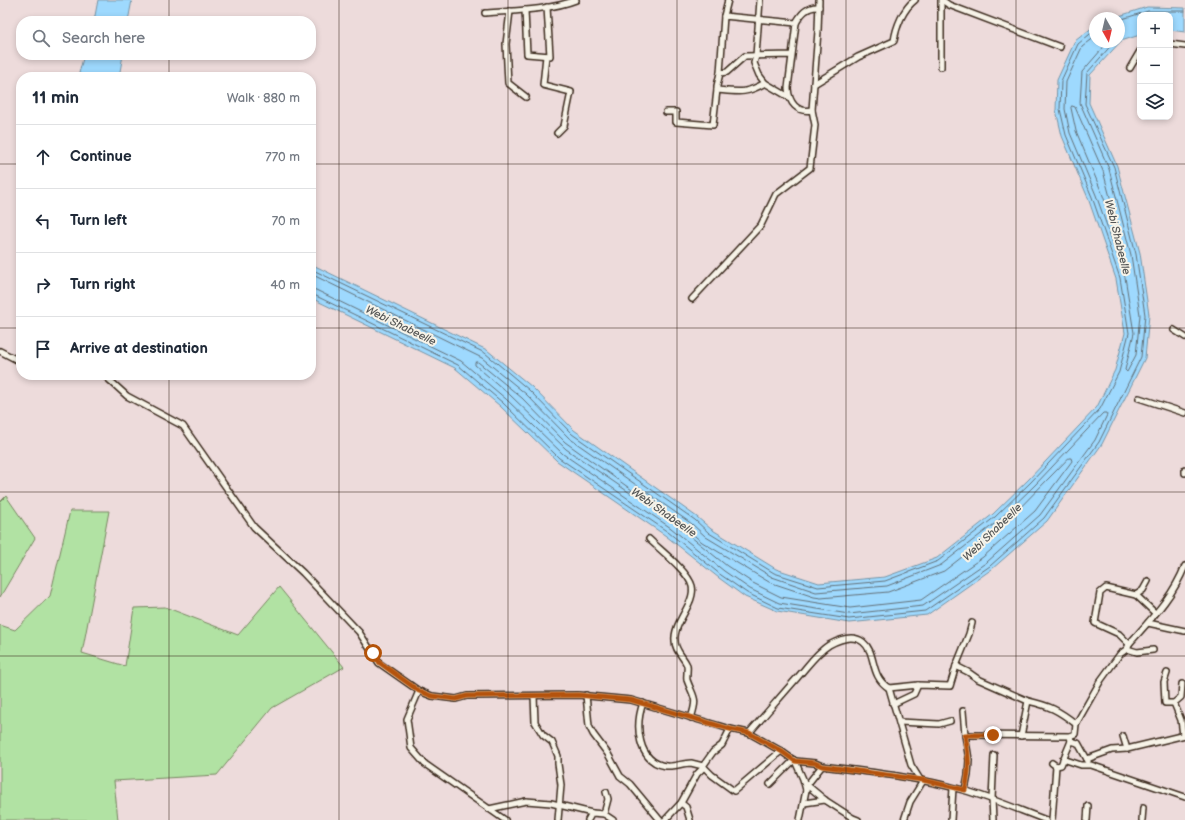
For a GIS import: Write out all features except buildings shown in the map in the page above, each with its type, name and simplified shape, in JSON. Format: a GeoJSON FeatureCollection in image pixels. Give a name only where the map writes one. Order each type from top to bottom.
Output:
{"type":"FeatureCollection","features":[{"type":"Feature","properties":{"kind":"street"},"geometry":{"type":"LineString","coordinates":[[485,13],[564,5],[576,0]]}},
{"type":"Feature","properties":{"kind":"street"},"geometry":{"type":"LineString","coordinates":[[666,112],[676,112],[676,122],[713,125],[718,90],[717,86],[720,73],[724,16],[728,0]]}},
{"type":"Feature","properties":{"kind":"street"},"geometry":{"type":"LineString","coordinates":[[760,0],[756,56],[754,63],[759,75],[765,83],[789,96]]}},
{"type":"Feature","properties":{"kind":"street"},"geometry":{"type":"LineString","coordinates":[[692,299],[761,225],[776,194],[810,168],[815,126],[812,110],[819,0]]}},
{"type":"Feature","properties":{"kind":"street"},"geometry":{"type":"LineString","coordinates":[[814,84],[858,57],[894,41],[896,26],[911,3],[915,0]]}},
{"type":"Feature","properties":{"kind":"street"},"geometry":{"type":"LineString","coordinates":[[942,0],[950,5],[1060,47]]}},
{"type":"Feature","properties":{"kind":"street"},"geometry":{"type":"LineString","coordinates":[[941,67],[942,0]]}},
{"type":"Feature","properties":{"kind":"street"},"geometry":{"type":"LineString","coordinates":[[525,10],[527,54],[550,56],[547,7]]}},
{"type":"Feature","properties":{"kind":"street"},"geometry":{"type":"LineString","coordinates":[[812,110],[804,111],[795,106],[789,96],[788,88],[796,23],[809,8],[819,7]]}},
{"type":"Feature","properties":{"kind":"street"},"geometry":{"type":"LineString","coordinates":[[510,11],[506,44],[508,82],[526,97]]}},
{"type":"Feature","properties":{"kind":"street"},"geometry":{"type":"LineString","coordinates":[[724,16],[796,23]]}},
{"type":"Feature","properties":{"kind":"street"},"geometry":{"type":"LineString","coordinates":[[1173,44],[1185,46]]}},
{"type":"Feature","properties":{"kind":"street"},"geometry":{"type":"LineString","coordinates":[[720,73],[727,72],[745,56],[792,55]]}},
{"type":"Feature","properties":{"kind":"street"},"geometry":{"type":"LineString","coordinates":[[1130,68],[1137,55]]}},
{"type":"Feature","properties":{"kind":"street"},"geometry":{"type":"LineString","coordinates":[[546,56],[543,85],[571,92],[564,126],[557,133]]}},
{"type":"Feature","properties":{"kind":"street"},"geometry":{"type":"LineString","coordinates":[[718,90],[743,92],[754,90],[765,83]]}},
{"type":"Feature","properties":{"kind":"street"},"geometry":{"type":"LineString","coordinates":[[1174,330],[1185,337]]}},
{"type":"Feature","properties":{"kind":"street"},"geometry":{"type":"LineString","coordinates":[[0,351],[16,359]]}},
{"type":"Feature","properties":{"kind":"street"},"geometry":{"type":"LineString","coordinates":[[109,380],[127,396],[183,426],[254,527],[303,573],[359,632],[380,663],[419,691],[432,696],[456,699],[467,696],[586,695],[631,700],[643,703],[691,718],[749,733],[781,751],[794,761],[804,779],[807,792]]}},
{"type":"Feature","properties":{"kind":"street"},"geometry":{"type":"LineString","coordinates":[[1139,398],[1185,413]]}},
{"type":"Feature","properties":{"kind":"street"},"geometry":{"type":"LineString","coordinates":[[649,539],[685,574],[692,585],[692,594],[678,626],[674,640],[676,649],[687,666],[687,679],[696,704],[691,718]]}},
{"type":"Feature","properties":{"kind":"street"},"geometry":{"type":"LineString","coordinates":[[1052,820],[1054,764],[1061,764],[1071,739],[1075,734],[1076,724],[1101,680],[1120,654],[1168,600],[1179,581],[1185,566]]}},
{"type":"Feature","properties":{"kind":"street"},"geometry":{"type":"LineString","coordinates":[[1136,595],[1143,590],[1148,581]]}},
{"type":"Feature","properties":{"kind":"street"},"geometry":{"type":"LineString","coordinates":[[1153,650],[1138,652],[1128,646],[1119,634],[1095,623],[1100,593],[1106,588],[1136,595],[1155,613]]}},
{"type":"Feature","properties":{"kind":"street"},"geometry":{"type":"LineString","coordinates":[[749,733],[815,657],[828,646],[852,637],[862,640],[868,647],[877,676],[882,684],[889,688],[918,685],[950,686],[972,623]]}},
{"type":"Feature","properties":{"kind":"street"},"geometry":{"type":"LineString","coordinates":[[1148,623],[1185,631]]}},
{"type":"Feature","properties":{"kind":"street"},"geometry":{"type":"LineString","coordinates":[[956,666],[978,679],[1028,701],[1047,706],[1064,715],[1076,724]]}},
{"type":"Feature","properties":{"kind":"street"},"geometry":{"type":"LineString","coordinates":[[1167,673],[1164,682],[1165,703],[1174,703],[1181,697],[1182,684]]}},
{"type":"Feature","properties":{"kind":"street"},"geometry":{"type":"LineString","coordinates":[[893,704],[914,694],[918,685]]}},
{"type":"Feature","properties":{"kind":"street"},"geometry":{"type":"LineString","coordinates":[[889,688],[911,765],[922,781]]}},
{"type":"Feature","properties":{"kind":"street"},"geometry":{"type":"LineString","coordinates":[[419,691],[407,719],[410,748],[425,764],[505,820]]}},
{"type":"Feature","properties":{"kind":"street"},"geometry":{"type":"LineString","coordinates":[[586,695],[589,726],[593,734],[608,754],[620,776],[630,784],[660,820]]}},
{"type":"Feature","properties":{"kind":"street"},"geometry":{"type":"LineString","coordinates":[[534,696],[535,722],[542,735],[552,742],[558,756],[561,785],[558,820]]}},
{"type":"Feature","properties":{"kind":"street"},"geometry":{"type":"LineString","coordinates":[[1021,736],[1028,701]]}},
{"type":"Feature","properties":{"kind":"street"},"geometry":{"type":"LineString","coordinates":[[643,703],[639,713],[639,727],[643,749],[648,758],[654,762],[667,766],[692,763],[704,766],[718,780],[734,791],[781,751]]}},
{"type":"Feature","properties":{"kind":"street"},"geometry":{"type":"LineString","coordinates":[[1087,759],[1112,750],[1127,749],[1184,735],[1181,720],[1174,703]]}},
{"type":"Feature","properties":{"kind":"street"},"geometry":{"type":"LineString","coordinates":[[963,711],[969,760],[965,790]]}},
{"type":"Feature","properties":{"kind":"street"},"geometry":{"type":"LineString","coordinates":[[899,722],[939,724],[950,721]]}},
{"type":"Feature","properties":{"kind":"street"},"geometry":{"type":"LineString","coordinates":[[665,820],[681,803],[697,774],[713,752],[722,745],[730,729]]}},
{"type":"Feature","properties":{"kind":"street"},"geometry":{"type":"LineString","coordinates":[[965,735],[1071,739],[1078,743],[1091,765]]}},
{"type":"Feature","properties":{"kind":"street"},"geometry":{"type":"LineString","coordinates":[[1123,736],[1127,749]]}},
{"type":"Feature","properties":{"kind":"street"},"geometry":{"type":"LineString","coordinates":[[993,820],[992,799],[994,755]]}},
{"type":"Feature","properties":{"kind":"street"},"geometry":{"type":"LineString","coordinates":[[1063,759],[1081,765],[1091,765],[1185,798]]}},
{"type":"Feature","properties":{"kind":"street"},"geometry":{"type":"LineString","coordinates":[[770,784],[794,761],[815,763],[822,766],[870,772],[965,790],[1046,820]]}},
{"type":"Feature","properties":{"kind":"street"},"geometry":{"type":"LineString","coordinates":[[704,766],[709,778]]}},
{"type":"Feature","properties":{"kind":"street"},"geometry":{"type":"LineString","coordinates":[[800,820],[807,792],[807,785],[822,766]]}},
{"type":"Feature","properties":{"kind":"street"},"geometry":{"type":"LineString","coordinates":[[904,820],[910,802],[922,781]]}},
{"type":"Feature","properties":{"kind":"street"},"geometry":{"type":"LineString","coordinates":[[807,785],[825,800],[858,820]]}},
{"type":"Feature","properties":{"kind":"street"},"geometry":{"type":"LineString","coordinates":[[951,820],[953,788]]}},
{"type":"Feature","properties":{"kind":"street"},"geometry":{"type":"LineString","coordinates":[[604,814],[608,799],[606,792]]}},
{"type":"Feature","properties":{"kind":"street"},"geometry":{"type":"LineString","coordinates":[[804,803],[825,800]]}},
{"type":"Feature","properties":{"kind":"street"},"geometry":{"type":"LineString","coordinates":[[489,809],[526,801],[551,803],[592,813],[604,814],[613,820]]}},
{"type":"Feature","properties":{"kind":"street"},"geometry":{"type":"LineString","coordinates":[[681,803],[686,807],[690,820]]}},
{"type":"Feature","properties":{"kind":"street"},"geometry":{"type":"LineString","coordinates":[[1087,820],[1088,806]]}},
{"type":"Feature","properties":{"kind":"street"},"geometry":{"type":"LineString","coordinates":[[1142,820],[1143,808]]}},
{"type":"Feature","properties":{"kind":"street"},"geometry":{"type":"LineString","coordinates":[[588,820],[592,813]]}},
{"type":"Feature","properties":{"kind":"green space"},"geometry":{"type":"Polygon","coordinates":[[[6,496],[35,538],[0,597],[0,502],[6,496]]]}},
{"type":"Feature","properties":{"kind":"green space"},"geometry":{"type":"Polygon","coordinates":[[[70,511],[109,511],[82,653],[125,666],[134,608],[165,607],[238,635],[279,587],[344,667],[272,708],[217,775],[114,781],[118,820],[0,820],[0,625],[15,630],[50,596],[70,511]]]}},
{"type":"Feature","properties":{"kind":"water"},"geometry":{"type":"Polygon","coordinates":[[[98,0],[132,0],[129,16],[95,16],[98,0]]]}},
{"type":"Feature","properties":{"kind":"water"},"geometry":{"type":"Polygon","coordinates":[[[1147,7],[1185,8],[1185,32],[1173,30],[1173,12],[1137,12],[1137,36],[1125,40],[1125,14],[1147,7]]]}},
{"type":"Feature","properties":{"kind":"water","name":"Webi Shabeelle"},"geometry":{"type":"Polygon","coordinates":[[[1089,30],[1089,48],[1115,48],[1090,75],[1089,103],[1117,166],[1140,253],[1149,315],[1145,358],[1102,444],[1047,521],[992,569],[927,615],[849,623],[777,611],[745,597],[666,536],[557,461],[500,406],[455,368],[316,300],[316,266],[487,350],[532,387],[574,430],[697,517],[711,529],[776,569],[819,583],[885,577],[937,558],[993,514],[1029,479],[1097,407],[1115,370],[1125,333],[1116,279],[1088,198],[1062,136],[1056,110],[1057,80],[1075,41],[1089,30]]]}},
{"type":"Feature","properties":{"kind":"water"},"geometry":{"type":"Polygon","coordinates":[[[83,60],[122,60],[120,72],[79,72],[83,60]]]}},
{"type":"Feature","properties":{"kind":"route"},"geometry":{"type":"LineString","coordinates":[[373,653],[380,663],[419,691],[432,696],[456,699],[467,696],[578,695],[631,700],[730,729],[749,733],[781,751],[795,761],[921,781],[923,780],[965,790],[969,760],[965,735],[993,735]]}}]}
